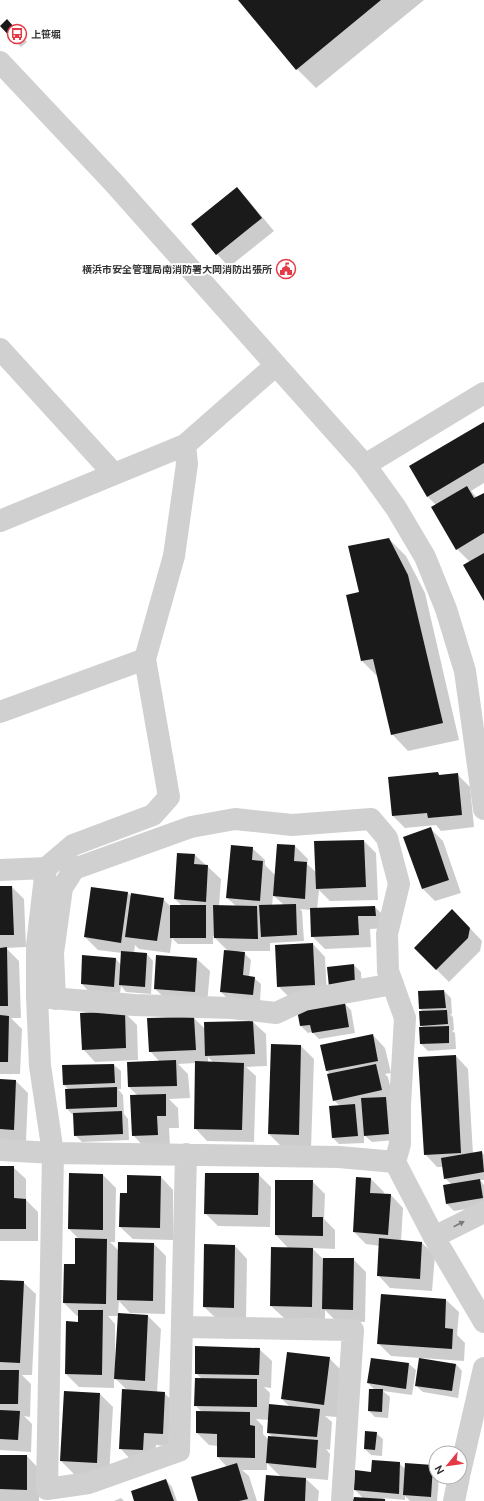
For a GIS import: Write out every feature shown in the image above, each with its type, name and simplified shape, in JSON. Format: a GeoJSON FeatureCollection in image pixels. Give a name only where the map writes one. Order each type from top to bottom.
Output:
{"type":"FeatureCollection","features":[{"type":"Feature","properties":{"kind":"street"},"geometry":{"type":"LineString","coordinates":[[1,66],[113,182],[275,366],[365,465],[396,508],[425,557],[446,609],[465,671],[484,809]]}},
{"type":"Feature","properties":{"kind":"street"},"geometry":{"type":"LineString","coordinates":[[0,349],[114,474]]}},
{"type":"Feature","properties":{"kind":"street"},"geometry":{"type":"LineString","coordinates":[[0,521],[185,445],[275,366]]}},
{"type":"Feature","properties":{"kind":"street"},"geometry":{"type":"LineString","coordinates":[[365,465],[484,392]]}},
{"type":"Feature","properties":{"kind":"street"},"geometry":{"type":"LineString","coordinates":[[0,870],[46,868],[73,845],[153,815],[169,797],[145,659],[174,556],[187,464],[185,445]]}},
{"type":"Feature","properties":{"kind":"street"},"geometry":{"type":"LineString","coordinates":[[0,712],[145,659]]}},
{"type":"Feature","properties":{"kind":"street"},"geometry":{"type":"LineString","coordinates":[[186,1154],[179,1451],[89,1483],[47,1489],[53,1153],[40,1066],[46,998],[62,888],[74,869],[191,827],[235,819],[292,825],[371,819],[387,838],[399,884],[387,934],[388,970],[405,1018],[400,1104],[400,1144],[395,1162],[434,1236],[484,1322]]}},
{"type":"Feature","properties":{"kind":"street"},"geometry":{"type":"LineString","coordinates":[[46,868],[38,945],[46,998]]}},
{"type":"Feature","properties":{"kind":"street"},"geometry":{"type":"LineString","coordinates":[[46,998],[134,1005],[231,1008],[276,1013],[304,1000],[393,984]]}},
{"type":"Feature","properties":{"kind":"street"},"geometry":{"type":"LineString","coordinates":[[0,1150],[53,1153],[339,1157],[395,1162]]}},
{"type":"Feature","properties":{"kind":"street"},"geometry":{"type":"LineString","coordinates":[[434,1236],[484,1212]]}},
{"type":"Feature","properties":{"kind":"street"},"geometry":{"type":"LineString","coordinates":[[182,1327],[353,1330],[342,1501]]}},
{"type":"Feature","properties":{"kind":"street"},"geometry":{"type":"LineString","coordinates":[[466,1445],[484,1368]]}},
{"type":"Feature","properties":{"kind":"street"},"geometry":{"type":"LineString","coordinates":[[454,1501],[457,1485]]}},
{"type":"Feature","properties":{"kind":"building"},"geometry":{"type":"Polygon","coordinates":[[[238,0],[381,0],[296,70],[238,0]]]}},
{"type":"Feature","properties":{"kind":"building"},"geometry":{"type":"Polygon","coordinates":[[[7,19],[21,35],[14,41],[0,26],[7,19]]]}},
{"type":"Feature","properties":{"kind":"building"},"geometry":{"type":"Polygon","coordinates":[[[237,187],[262,218],[216,255],[191,224],[237,187]]]}},
{"type":"Feature","properties":{"kind":"building"},"geometry":{"type":"Polygon","coordinates":[[[484,422],[484,463],[427,497],[409,466],[484,422]]]}},
{"type":"Feature","properties":{"kind":"building"},"geometry":{"type":"Polygon","coordinates":[[[467,486],[474,498],[484,493],[484,533],[456,550],[431,507],[467,486]]]}},
{"type":"Feature","properties":{"kind":"building"},"geometry":{"type":"Polygon","coordinates":[[[389,538],[408,575],[443,723],[391,735],[373,659],[361,661],[346,595],[359,592],[348,546],[389,538]]]}},
{"type":"Feature","properties":{"kind":"building"},"geometry":{"type":"Polygon","coordinates":[[[484,553],[484,601],[463,565],[484,553]]]}},
{"type":"Feature","properties":{"kind":"building"},"geometry":{"type":"Polygon","coordinates":[[[438,772],[439,775],[458,773],[462,815],[428,818],[427,813],[392,816],[388,777],[438,772]]]}},
{"type":"Feature","properties":{"kind":"building"},"geometry":{"type":"Polygon","coordinates":[[[431,827],[449,880],[422,889],[403,837],[431,827]]]}},
{"type":"Feature","properties":{"kind":"building"},"geometry":{"type":"Polygon","coordinates":[[[364,840],[366,887],[316,889],[314,841],[364,840]]]}},
{"type":"Feature","properties":{"kind":"building"},"geometry":{"type":"Polygon","coordinates":[[[277,844],[295,845],[294,861],[307,862],[305,899],[273,896],[277,844]]]}},
{"type":"Feature","properties":{"kind":"building"},"geometry":{"type":"Polygon","coordinates":[[[231,845],[253,847],[252,860],[263,861],[260,901],[226,898],[231,845]]]}},
{"type":"Feature","properties":{"kind":"building"},"geometry":{"type":"Polygon","coordinates":[[[177,853],[195,854],[194,864],[208,865],[206,902],[174,899],[177,853]]]}},
{"type":"Feature","properties":{"kind":"building"},"geometry":{"type":"Polygon","coordinates":[[[0,886],[12,886],[14,935],[0,935],[0,886]]]}},
{"type":"Feature","properties":{"kind":"building"},"geometry":{"type":"Polygon","coordinates":[[[91,887],[128,892],[121,943],[84,937],[91,887]]]}},
{"type":"Feature","properties":{"kind":"building"},"geometry":{"type":"Polygon","coordinates":[[[131,893],[164,898],[157,941],[125,937],[131,893]]]}},
{"type":"Feature","properties":{"kind":"building"},"geometry":{"type":"Polygon","coordinates":[[[296,904],[297,935],[261,937],[259,905],[296,904]]]}},
{"type":"Feature","properties":{"kind":"building"},"geometry":{"type":"Polygon","coordinates":[[[170,905],[206,905],[206,938],[170,938],[170,905]]]}},
{"type":"Feature","properties":{"kind":"building"},"geometry":{"type":"Polygon","coordinates":[[[213,905],[257,906],[258,939],[214,938],[213,905]]]}},
{"type":"Feature","properties":{"kind":"building"},"geometry":{"type":"Polygon","coordinates":[[[375,906],[376,916],[358,916],[359,935],[311,937],[310,908],[375,906]]]}},
{"type":"Feature","properties":{"kind":"building"},"geometry":{"type":"Polygon","coordinates":[[[452,909],[470,928],[468,938],[436,970],[414,948],[452,909]]]}},
{"type":"Feature","properties":{"kind":"building"},"geometry":{"type":"Polygon","coordinates":[[[313,943],[315,985],[277,987],[275,945],[313,943]]]}},
{"type":"Feature","properties":{"kind":"building"},"geometry":{"type":"Polygon","coordinates":[[[7,947],[8,1006],[0,1006],[0,948],[7,947]]]}},
{"type":"Feature","properties":{"kind":"building"},"geometry":{"type":"Polygon","coordinates":[[[224,950],[245,952],[243,975],[255,977],[253,995],[220,992],[224,950]]]}},
{"type":"Feature","properties":{"kind":"building"},"geometry":{"type":"Polygon","coordinates":[[[121,951],[147,953],[145,987],[119,985],[121,951]]]}},
{"type":"Feature","properties":{"kind":"building"},"geometry":{"type":"Polygon","coordinates":[[[82,955],[116,958],[114,987],[81,984],[82,955]]]}},
{"type":"Feature","properties":{"kind":"building"},"geometry":{"type":"Polygon","coordinates":[[[156,955],[197,958],[195,992],[154,989],[156,955]]]}},
{"type":"Feature","properties":{"kind":"building"},"geometry":{"type":"Polygon","coordinates":[[[354,964],[355,984],[329,987],[327,967],[354,964]]]}},
{"type":"Feature","properties":{"kind":"building"},"geometry":{"type":"Polygon","coordinates":[[[444,990],[446,1008],[419,1009],[418,991],[444,990]]]}},
{"type":"Feature","properties":{"kind":"building"},"geometry":{"type":"Polygon","coordinates":[[[345,1003],[349,1027],[312,1033],[310,1025],[300,1026],[297,1010],[345,1003]]]}},
{"type":"Feature","properties":{"kind":"building"},"geometry":{"type":"Polygon","coordinates":[[[447,1010],[448,1024],[420,1026],[419,1011],[447,1010]]]}},
{"type":"Feature","properties":{"kind":"building"},"geometry":{"type":"Polygon","coordinates":[[[125,1011],[126,1048],[82,1050],[80,1013],[125,1011]]]}},
{"type":"Feature","properties":{"kind":"building"},"geometry":{"type":"Polygon","coordinates":[[[0,1015],[9,1016],[8,1062],[0,1062],[0,1015]]]}},
{"type":"Feature","properties":{"kind":"building"},"geometry":{"type":"Polygon","coordinates":[[[194,1017],[196,1050],[149,1052],[147,1018],[194,1017]]]}},
{"type":"Feature","properties":{"kind":"building"},"geometry":{"type":"Polygon","coordinates":[[[253,1021],[255,1054],[205,1056],[204,1022],[253,1021]]]}},
{"type":"Feature","properties":{"kind":"building"},"geometry":{"type":"Polygon","coordinates":[[[449,1026],[449,1043],[420,1044],[419,1027],[449,1026]]]}},
{"type":"Feature","properties":{"kind":"building"},"geometry":{"type":"Polygon","coordinates":[[[373,1034],[378,1061],[326,1071],[320,1045],[373,1034]]]}},
{"type":"Feature","properties":{"kind":"building"},"geometry":{"type":"Polygon","coordinates":[[[271,1044],[301,1045],[299,1135],[268,1134],[271,1044]]]}},
{"type":"Feature","properties":{"kind":"building"},"geometry":{"type":"Polygon","coordinates":[[[456,1055],[461,1153],[424,1155],[418,1057],[456,1055]]]}},
{"type":"Feature","properties":{"kind":"building"},"geometry":{"type":"Polygon","coordinates":[[[176,1060],[177,1086],[128,1087],[127,1062],[176,1060]]]}},
{"type":"Feature","properties":{"kind":"building"},"geometry":{"type":"Polygon","coordinates":[[[195,1061],[244,1063],[242,1130],[194,1129],[195,1061]]]}},
{"type":"Feature","properties":{"kind":"building"},"geometry":{"type":"Polygon","coordinates":[[[114,1064],[115,1083],[63,1085],[62,1065],[114,1064]]]}},
{"type":"Feature","properties":{"kind":"building"},"geometry":{"type":"Polygon","coordinates":[[[376,1064],[382,1090],[333,1101],[327,1074],[376,1064]]]}},
{"type":"Feature","properties":{"kind":"building"},"geometry":{"type":"Polygon","coordinates":[[[0,1079],[16,1080],[14,1130],[0,1129],[0,1079]]]}},
{"type":"Feature","properties":{"kind":"building"},"geometry":{"type":"Polygon","coordinates":[[[117,1087],[117,1107],[66,1109],[65,1089],[117,1087]]]}},
{"type":"Feature","properties":{"kind":"building"},"geometry":{"type":"Polygon","coordinates":[[[166,1094],[166,1116],[157,1116],[158,1135],[132,1136],[130,1095],[166,1094]]]}},
{"type":"Feature","properties":{"kind":"building"},"geometry":{"type":"Polygon","coordinates":[[[386,1097],[389,1134],[364,1136],[361,1098],[386,1097]]]}},
{"type":"Feature","properties":{"kind":"building"},"geometry":{"type":"Polygon","coordinates":[[[355,1104],[358,1136],[332,1138],[329,1106],[355,1104]]]}},
{"type":"Feature","properties":{"kind":"building"},"geometry":{"type":"Polygon","coordinates":[[[122,1111],[123,1134],[74,1136],[73,1113],[122,1111]]]}},
{"type":"Feature","properties":{"kind":"building"},"geometry":{"type":"Polygon","coordinates":[[[482,1151],[484,1172],[444,1179],[441,1158],[482,1151]]]}},
{"type":"Feature","properties":{"kind":"building"},"geometry":{"type":"Polygon","coordinates":[[[0,1166],[14,1166],[14,1198],[26,1199],[26,1229],[0,1229],[0,1166]]]}},
{"type":"Feature","properties":{"kind":"building"},"geometry":{"type":"Polygon","coordinates":[[[69,1173],[103,1174],[103,1230],[68,1229],[69,1173]]]}},
{"type":"Feature","properties":{"kind":"building"},"geometry":{"type":"Polygon","coordinates":[[[205,1173],[259,1173],[258,1215],[204,1214],[205,1173]]]}},
{"type":"Feature","properties":{"kind":"building"},"geometry":{"type":"Polygon","coordinates":[[[127,1175],[161,1176],[160,1228],[119,1227],[120,1193],[127,1193],[127,1175]]]}},
{"type":"Feature","properties":{"kind":"building"},"geometry":{"type":"Polygon","coordinates":[[[356,1177],[371,1178],[370,1193],[391,1194],[388,1235],[353,1232],[356,1177]]]}},
{"type":"Feature","properties":{"kind":"building"},"geometry":{"type":"Polygon","coordinates":[[[480,1179],[483,1198],[446,1204],[443,1185],[480,1179]]]}},
{"type":"Feature","properties":{"kind":"building"},"geometry":{"type":"Polygon","coordinates":[[[275,1180],[313,1180],[312,1217],[323,1217],[323,1236],[275,1235],[275,1180]]]}},
{"type":"Feature","properties":{"kind":"building"},"geometry":{"type":"Polygon","coordinates":[[[75,1238],[107,1239],[106,1304],[63,1303],[64,1264],[75,1264],[75,1238]]]}},
{"type":"Feature","properties":{"kind":"building"},"geometry":{"type":"Polygon","coordinates":[[[379,1238],[422,1242],[420,1279],[377,1276],[379,1238]]]}},
{"type":"Feature","properties":{"kind":"building"},"geometry":{"type":"Polygon","coordinates":[[[118,1242],[154,1243],[153,1301],[117,1300],[118,1242]]]}},
{"type":"Feature","properties":{"kind":"building"},"geometry":{"type":"Polygon","coordinates":[[[204,1244],[235,1245],[234,1308],[203,1307],[204,1244]]]}},
{"type":"Feature","properties":{"kind":"building"},"geometry":{"type":"Polygon","coordinates":[[[271,1247],[313,1248],[312,1307],[270,1306],[271,1247]]]}},
{"type":"Feature","properties":{"kind":"building"},"geometry":{"type":"Polygon","coordinates":[[[323,1258],[354,1258],[353,1310],[322,1309],[323,1258]]]}},
{"type":"Feature","properties":{"kind":"building"},"geometry":{"type":"Polygon","coordinates":[[[0,1280],[24,1281],[20,1363],[0,1362],[0,1280]]]}},
{"type":"Feature","properties":{"kind":"building"},"geometry":{"type":"Polygon","coordinates":[[[381,1294],[446,1299],[445,1328],[453,1329],[452,1349],[377,1344],[381,1294]]]}},
{"type":"Feature","properties":{"kind":"building"},"geometry":{"type":"Polygon","coordinates":[[[78,1310],[103,1310],[102,1375],[65,1374],[66,1321],[78,1322],[78,1310]]]}},
{"type":"Feature","properties":{"kind":"building"},"geometry":{"type":"Polygon","coordinates":[[[118,1313],[148,1315],[145,1381],[114,1379],[118,1313]]]}},
{"type":"Feature","properties":{"kind":"building"},"geometry":{"type":"Polygon","coordinates":[[[195,1346],[260,1348],[259,1375],[195,1374],[195,1346]]]}},
{"type":"Feature","properties":{"kind":"building"},"geometry":{"type":"Polygon","coordinates":[[[287,1352],[330,1357],[324,1405],[281,1399],[287,1352]]]}},
{"type":"Feature","properties":{"kind":"building"},"geometry":{"type":"Polygon","coordinates":[[[371,1358],[409,1363],[406,1389],[367,1383],[371,1358]]]}},
{"type":"Feature","properties":{"kind":"building"},"geometry":{"type":"Polygon","coordinates":[[[419,1358],[456,1364],[452,1391],[415,1386],[419,1358]]]}},
{"type":"Feature","properties":{"kind":"building"},"geometry":{"type":"Polygon","coordinates":[[[0,1370],[19,1370],[18,1404],[0,1404],[0,1370]]]}},
{"type":"Feature","properties":{"kind":"building"},"geometry":{"type":"Polygon","coordinates":[[[195,1378],[257,1379],[257,1407],[194,1406],[195,1378]]]}},
{"type":"Feature","properties":{"kind":"building"},"geometry":{"type":"Polygon","coordinates":[[[122,1389],[165,1392],[163,1434],[144,1433],[143,1450],[119,1449],[122,1389]]]}},
{"type":"Feature","properties":{"kind":"building"},"geometry":{"type":"Polygon","coordinates":[[[369,1389],[383,1389],[382,1412],[368,1411],[369,1389]]]}},
{"type":"Feature","properties":{"kind":"building"},"geometry":{"type":"Polygon","coordinates":[[[64,1391],[100,1393],[97,1463],[60,1461],[64,1391]]]}},
{"type":"Feature","properties":{"kind":"building"},"geometry":{"type":"Polygon","coordinates":[[[269,1404],[320,1409],[317,1437],[267,1433],[269,1404]]]}},
{"type":"Feature","properties":{"kind":"building"},"geometry":{"type":"Polygon","coordinates":[[[0,1410],[20,1411],[18,1440],[0,1439],[0,1410]]]}},
{"type":"Feature","properties":{"kind":"building"},"geometry":{"type":"Polygon","coordinates":[[[196,1411],[250,1412],[250,1425],[255,1426],[255,1458],[217,1457],[217,1434],[196,1433],[196,1411]]]}},
{"type":"Feature","properties":{"kind":"building"},"geometry":{"type":"Polygon","coordinates":[[[365,1431],[377,1432],[375,1450],[364,1449],[365,1431]]]}},
{"type":"Feature","properties":{"kind":"building"},"geometry":{"type":"Polygon","coordinates":[[[268,1436],[318,1440],[316,1468],[266,1463],[268,1436]]]}},
{"type":"Feature","properties":{"kind":"building"},"geometry":{"type":"Polygon","coordinates":[[[0,1455],[27,1455],[27,1490],[0,1489],[0,1455]]]}},
{"type":"Feature","properties":{"kind":"building"},"geometry":{"type":"Polygon","coordinates":[[[372,1460],[400,1462],[399,1494],[354,1490],[355,1470],[371,1472],[372,1460]]]}},
{"type":"Feature","properties":{"kind":"building"},"geometry":{"type":"Polygon","coordinates":[[[237,1463],[248,1499],[239,1501],[198,1501],[191,1477],[237,1463]]]}},
{"type":"Feature","properties":{"kind":"building"},"geometry":{"type":"Polygon","coordinates":[[[405,1463],[428,1465],[428,1485],[432,1485],[431,1497],[403,1495],[405,1463]]]}},
{"type":"Feature","properties":{"kind":"building"},"geometry":{"type":"Polygon","coordinates":[[[266,1475],[306,1478],[305,1501],[264,1501],[266,1475]]]}},
{"type":"Feature","properties":{"kind":"building"},"geometry":{"type":"Polygon","coordinates":[[[166,1479],[174,1501],[134,1501],[131,1491],[166,1479]]]}},
{"type":"Feature","properties":{"kind":"building"},"geometry":{"type":"Polygon","coordinates":[[[354,1497],[385,1499],[385,1501],[353,1501],[354,1497]]]}},
{"type":"Feature","properties":{"kind":"place","name":"上笹堀"},"geometry":{"type":"Point","coordinates":[17,34]}},
{"type":"Feature","properties":{"kind":"place","name":"横浜市安全管理局南消防署大岡消防出張所"},"geometry":{"type":"Point","coordinates":[286,269]}}]}
